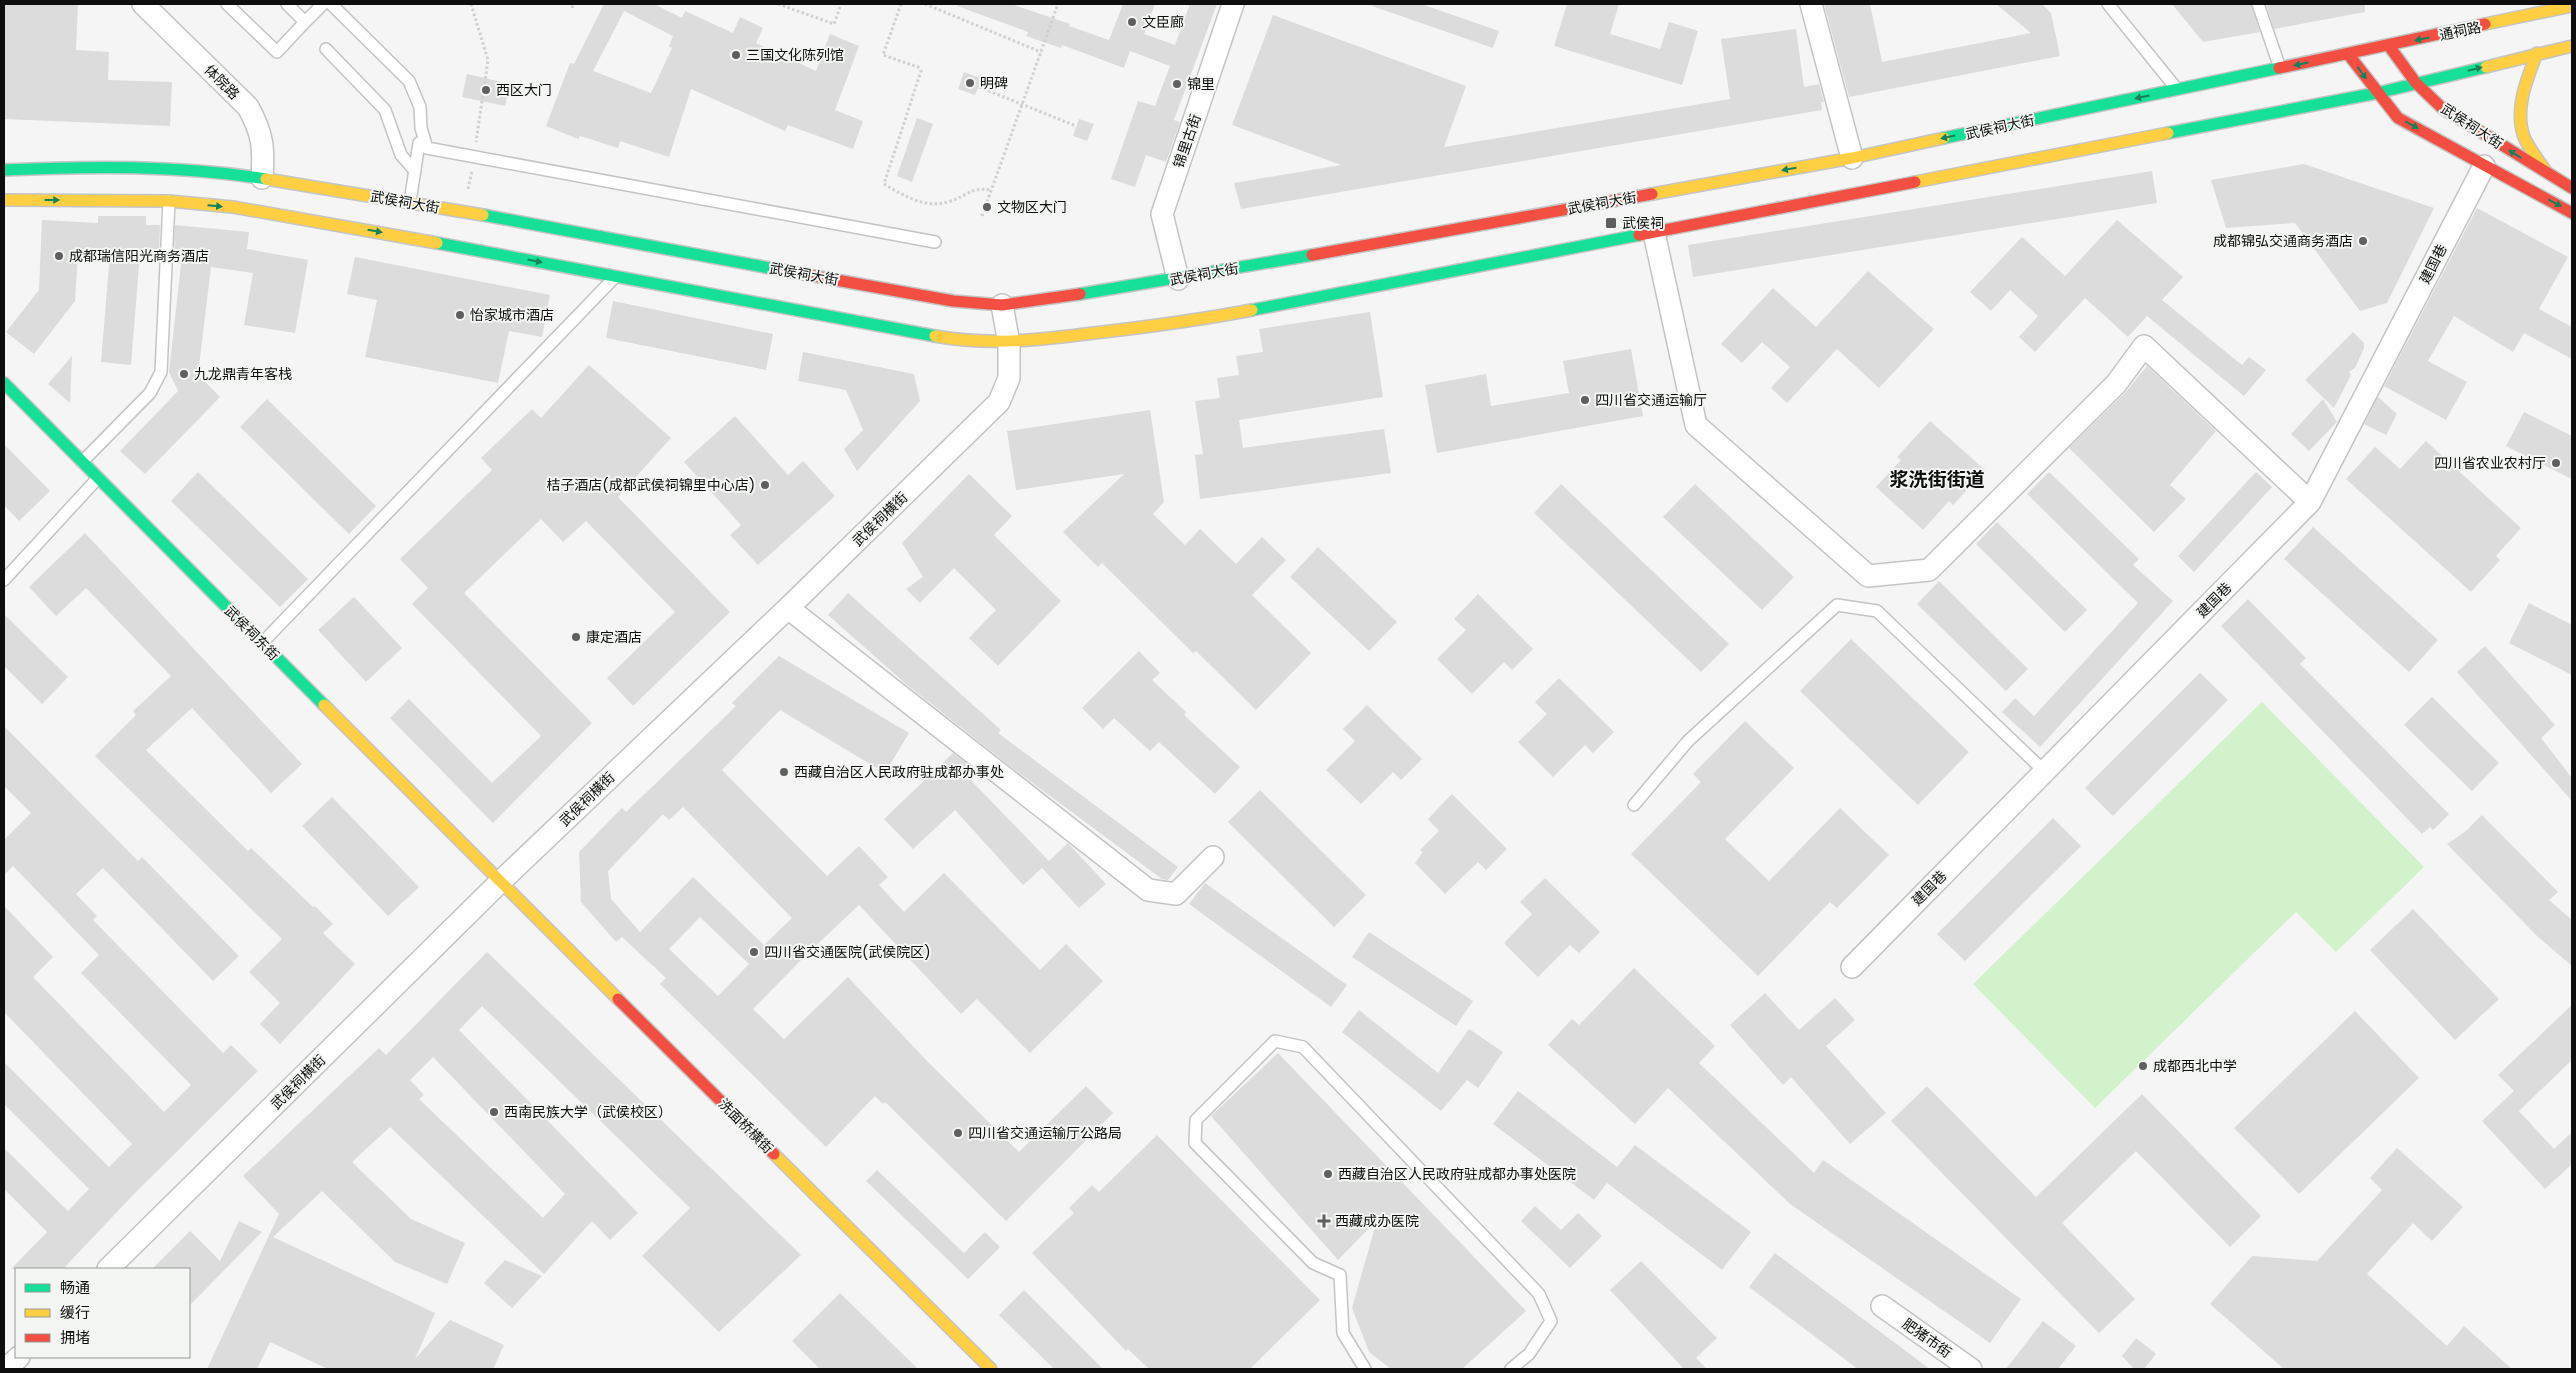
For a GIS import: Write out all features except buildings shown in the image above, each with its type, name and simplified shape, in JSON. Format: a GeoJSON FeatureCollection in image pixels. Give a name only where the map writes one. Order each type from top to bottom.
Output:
{"type":"FeatureCollection","features":[{"type":"Feature","properties":{"kind":"main road","name":"通祠路"},"geometry":{"type":"LineString","coordinates":[[2348,54],[2572,6]]}},
{"type":"Feature","properties":{"kind":"main road","name":"武侯祠大街"},"geometry":{"type":"LineString","coordinates":[[2389,46],[2416,83],[2442,108],[2548,175],[2572,188]]}},
{"type":"Feature","properties":{"kind":"main road"},"geometry":{"type":"LineString","coordinates":[[4,200],[170,201],[233,207],[370,230],[956,340],[1008,343],[1188,322],[2376,93],[2572,46]]}},
{"type":"Feature","properties":{"kind":"main road"},"geometry":{"type":"LineString","coordinates":[[2537,53],[2526,80],[2521,119],[2524,136],[2548,175]]}},
{"type":"Feature","properties":{"kind":"main road","name":"武侯祠大街"},"geometry":{"type":"LineString","coordinates":[[4,170],[47,168],[183,170],[262,178],[410,202],[953,301],[1002,305],[1178,279],[1852,158],[2348,54],[2376,93],[2398,118],[2572,213]]}},
{"type":"Feature","properties":{"kind":"main road","name":"武侯祠东街"},"geometry":{"type":"LineString","coordinates":[[4,383],[500,882]]}},
{"type":"Feature","properties":{"kind":"main road","name":"洗面桥横街"},"geometry":{"type":"LineString","coordinates":[[500,882],[991,1369]]}},
{"type":"Feature","properties":{"kind":"street","name":"体院路"},"geometry":{"type":"LineString","coordinates":[[143,4],[248,107],[259,127],[264,146],[262,178]]}},
{"type":"Feature","properties":{"kind":"street","name":"锦里古街"},"geometry":{"type":"LineString","coordinates":[[1178,279],[1162,214],[1234,4]]}},
{"type":"Feature","properties":{"kind":"street"},"geometry":{"type":"LineString","coordinates":[[1811,4],[1852,158]]}},
{"type":"Feature","properties":{"kind":"street","name":"建国巷"},"geometry":{"type":"LineString","coordinates":[[1852,967],[2310,502],[2484,166]]}},
{"type":"Feature","properties":{"kind":"street"},"geometry":{"type":"LineString","coordinates":[[1654,233],[1696,425],[1868,576],[1930,570],[2116,384],[2144,346],[2310,502]]}},
{"type":"Feature","properties":{"kind":"street","name":"武侯祠横街"},"geometry":{"type":"LineString","coordinates":[[109,1268],[500,882],[788,608],[999,402],[1008,378],[1008,343],[1002,305]]}},
{"type":"Feature","properties":{"kind":"street"},"geometry":{"type":"LineString","coordinates":[[788,608],[1148,890],[1176,894],[1214,857]]}},
{"type":"Feature","properties":{"kind":"street","name":"肥猪市街"},"geometry":{"type":"LineString","coordinates":[[1882,1306],[1971,1369]]}},
{"type":"Feature","properties":{"kind":"street"},"geometry":{"type":"LineString","coordinates":[[6,1369],[18,1358]]}},
{"type":"Feature","properties":{"kind":"lane"},"geometry":{"type":"LineString","coordinates":[[227,4],[277,52],[323,4]]}},
{"type":"Feature","properties":{"kind":"lane"},"geometry":{"type":"LineString","coordinates":[[286,4],[305,22]]}},
{"type":"Feature","properties":{"kind":"lane"},"geometry":{"type":"LineString","coordinates":[[331,4],[409,81],[420,107],[421,128],[427,148]]}},
{"type":"Feature","properties":{"kind":"lane"},"geometry":{"type":"LineString","coordinates":[[2108,4],[2177,90]]}},
{"type":"Feature","properties":{"kind":"lane"},"geometry":{"type":"LineString","coordinates":[[2258,4],[2280,68]]}},
{"type":"Feature","properties":{"kind":"lane"},"geometry":{"type":"LineString","coordinates":[[2513,4],[2518,19]]}},
{"type":"Feature","properties":{"kind":"lane"},"geometry":{"type":"LineString","coordinates":[[326,48],[385,110],[401,155],[415,171]]}},
{"type":"Feature","properties":{"kind":"lane"},"geometry":{"type":"LineString","coordinates":[[410,202],[419,143],[427,148],[935,242]]}},
{"type":"Feature","properties":{"kind":"lane"},"geometry":{"type":"LineString","coordinates":[[82,462],[150,393],[162,372],[170,201]]}},
{"type":"Feature","properties":{"kind":"lane"},"geometry":{"type":"LineString","coordinates":[[262,643],[616,276]]}},
{"type":"Feature","properties":{"kind":"lane"},"geometry":{"type":"LineString","coordinates":[[4,580],[98,478]]}},
{"type":"Feature","properties":{"kind":"lane"},"geometry":{"type":"LineString","coordinates":[[1634,805],[1688,741],[1837,605],[1876,610],[2044,771]]}},
{"type":"Feature","properties":{"kind":"lane"},"geometry":{"type":"LineString","coordinates":[[1365,1369],[1343,1333],[1340,1275],[1314,1263],[1195,1144],[1196,1120],[1275,1041],[1303,1048],[1539,1294],[1551,1321],[1529,1354],[1511,1369]]}},
{"type":"Feature","properties":{"kind":"path"},"geometry":{"type":"LineString","coordinates":[[464,212],[488,60],[471,4]]}},
{"type":"Feature","properties":{"kind":"path"},"geometry":{"type":"LineString","coordinates":[[778,4],[834,24],[840,4]]}},
{"type":"Feature","properties":{"kind":"path"},"geometry":{"type":"LineString","coordinates":[[901,4],[883,55],[918,67],[921,71],[884,184],[921,202],[936,205],[952,201],[977,188],[991,190]]}},
{"type":"Feature","properties":{"kind":"path"},"geometry":{"type":"LineString","coordinates":[[925,4],[1041,52]]}},
{"type":"Feature","properties":{"kind":"path"},"geometry":{"type":"LineString","coordinates":[[982,216],[1058,4]]}},
{"type":"Feature","properties":{"kind":"path"},"geometry":{"type":"LineString","coordinates":[[978,87],[1076,126]]}},
{"type":"Feature","properties":{"kind":"green space"},"geometry":{"type":"Polygon","coordinates":[[[2262,702],[2424,867],[2336,952],[2296,912],[2095,1108],[1973,984],[2262,702]]]}},
{"type":"Feature","properties":{"kind":"traffic: fast"},"geometry":{"type":"LineString","coordinates":[[2168,133],[2377,93],[2486,67]]}},
{"type":"Feature","properties":{"kind":"traffic: fast"},"geometry":{"type":"LineString","coordinates":[[1944,138],[2279,68]]}},
{"type":"Feature","properties":{"kind":"traffic: fast"},"geometry":{"type":"LineString","coordinates":[[4,170],[69,168],[168,169],[234,174],[266,179]]}},
{"type":"Feature","properties":{"kind":"traffic: fast"},"geometry":{"type":"LineString","coordinates":[[483,215],[775,269]]}},
{"type":"Feature","properties":{"kind":"traffic: fast"},"geometry":{"type":"LineString","coordinates":[[1252,310],[1639,235]]}},
{"type":"Feature","properties":{"kind":"traffic: fast"},"geometry":{"type":"LineString","coordinates":[[437,243],[935,336]]}},
{"type":"Feature","properties":{"kind":"traffic: fast"},"geometry":{"type":"LineString","coordinates":[[1080,294],[1312,255]]}},
{"type":"Feature","properties":{"kind":"traffic: fast"},"geometry":{"type":"LineString","coordinates":[[4,383],[324,705]]}},
{"type":"Feature","properties":{"kind":"traffic: slow"},"geometry":{"type":"LineString","coordinates":[[2485,24],[2572,6]]}},
{"type":"Feature","properties":{"kind":"traffic: slow"},"geometry":{"type":"LineString","coordinates":[[2486,67],[2572,46]]}},
{"type":"Feature","properties":{"kind":"traffic: slow"},"geometry":{"type":"LineString","coordinates":[[2537,53],[2523,94],[2520,116],[2524,137],[2545,170]]}},
{"type":"Feature","properties":{"kind":"traffic: slow"},"geometry":{"type":"LineString","coordinates":[[1915,182],[2168,133]]}},
{"type":"Feature","properties":{"kind":"traffic: slow"},"geometry":{"type":"LineString","coordinates":[[1652,194],[1852,158],[1944,138]]}},
{"type":"Feature","properties":{"kind":"traffic: slow"},"geometry":{"type":"LineString","coordinates":[[266,179],[483,215]]}},
{"type":"Feature","properties":{"kind":"traffic: slow"},"geometry":{"type":"LineString","coordinates":[[4,200],[169,201],[233,207],[437,243]]}},
{"type":"Feature","properties":{"kind":"traffic: slow"},"geometry":{"type":"LineString","coordinates":[[935,336],[975,341],[1034,340],[1153,326],[1252,310]]}},
{"type":"Feature","properties":{"kind":"traffic: slow"},"geometry":{"type":"LineString","coordinates":[[324,705],[618,999]]}},
{"type":"Feature","properties":{"kind":"traffic: slow"},"geometry":{"type":"LineString","coordinates":[[774,1154],[991,1369]]}},
{"type":"Feature","properties":{"kind":"traffic: jam"},"geometry":{"type":"LineString","coordinates":[[2279,68],[2485,24]]}},
{"type":"Feature","properties":{"kind":"traffic: jam"},"geometry":{"type":"LineString","coordinates":[[2389,46],[2416,83],[2442,108],[2572,188]]}},
{"type":"Feature","properties":{"kind":"traffic: jam"},"geometry":{"type":"LineString","coordinates":[[2348,54],[2398,118],[2572,213]]}},
{"type":"Feature","properties":{"kind":"traffic: jam"},"geometry":{"type":"LineString","coordinates":[[1639,235],[1915,182]]}},
{"type":"Feature","properties":{"kind":"traffic: jam"},"geometry":{"type":"LineString","coordinates":[[1312,255],[1652,194]]}},
{"type":"Feature","properties":{"kind":"traffic: jam"},"geometry":{"type":"LineString","coordinates":[[775,269],[953,301],[1002,305],[1080,294]]}},
{"type":"Feature","properties":{"kind":"traffic: jam"},"geometry":{"type":"LineString","coordinates":[[618,999],[774,1154]]}},
{"type":"Feature","properties":{"kind":"place","name":"文臣廊"},"geometry":{"type":"Point","coordinates":[1132,22]}},
{"type":"Feature","properties":{"kind":"place","name":"三国文化陈列馆"},"geometry":{"type":"Point","coordinates":[736,55]}},
{"type":"Feature","properties":{"kind":"place","name":"明碑"},"geometry":{"type":"Point","coordinates":[970,83]}},
{"type":"Feature","properties":{"kind":"place","name":"锦里"},"geometry":{"type":"Point","coordinates":[1177,84]}},
{"type":"Feature","properties":{"kind":"place","name":"西区大门"},"geometry":{"type":"Point","coordinates":[486,90]}},
{"type":"Feature","properties":{"kind":"place","name":"文物区大门"},"geometry":{"type":"Point","coordinates":[987,207]}},
{"type":"Feature","properties":{"kind":"place","name":"武侯祠"},"geometry":{"type":"Point","coordinates":[1611,223]}},
{"type":"Feature","properties":{"kind":"place","name":"成都锦弘交通商务酒店"},"geometry":{"type":"Point","coordinates":[2363,241]}},
{"type":"Feature","properties":{"kind":"place","name":"成都瑞信阳光商务酒店"},"geometry":{"type":"Point","coordinates":[59,256]}},
{"type":"Feature","properties":{"kind":"place","name":"怡家城市酒店"},"geometry":{"type":"Point","coordinates":[460,315]}},
{"type":"Feature","properties":{"kind":"place","name":"九龙鼎青年客栈"},"geometry":{"type":"Point","coordinates":[184,374]}},
{"type":"Feature","properties":{"kind":"place","name":"四川省交通运输厅"},"geometry":{"type":"Point","coordinates":[1585,400]}},
{"type":"Feature","properties":{"kind":"place","name":"四川省农业农村厅"},"geometry":{"type":"Point","coordinates":[2556,463]}},
{"type":"Feature","properties":{"kind":"place","name":"桔子酒店(成都武侯祠锦里中心店)"},"geometry":{"type":"Point","coordinates":[765,485]}},
{"type":"Feature","properties":{"kind":"place","name":"康定酒店"},"geometry":{"type":"Point","coordinates":[576,637]}},
{"type":"Feature","properties":{"kind":"place","name":"西藏自治区人民政府驻成都办事处"},"geometry":{"type":"Point","coordinates":[784,772]}},
{"type":"Feature","properties":{"kind":"place","name":"四川省交通医院(武侯院区)"},"geometry":{"type":"Point","coordinates":[754,952]}},
{"type":"Feature","properties":{"kind":"place","name":"成都西北中学"},"geometry":{"type":"Point","coordinates":[2143,1066]}},
{"type":"Feature","properties":{"kind":"place","name":"西南民族大学（武侯校区）"},"geometry":{"type":"Point","coordinates":[494,1112]}},
{"type":"Feature","properties":{"kind":"place","name":"四川省交通运输厅公路局"},"geometry":{"type":"Point","coordinates":[958,1133]}},
{"type":"Feature","properties":{"kind":"place","name":"西藏自治区人民政府驻成都办事处医院"},"geometry":{"type":"Point","coordinates":[1328,1174]}},
{"type":"Feature","properties":{"kind":"place","name":"西藏成办医院"},"geometry":{"type":"Point","coordinates":[1324,1221]}},
{"type":"Feature","properties":{"kind":"district","name":"浆洗街街道"},"geometry":{"type":"Point","coordinates":[1937,479]}}]}
